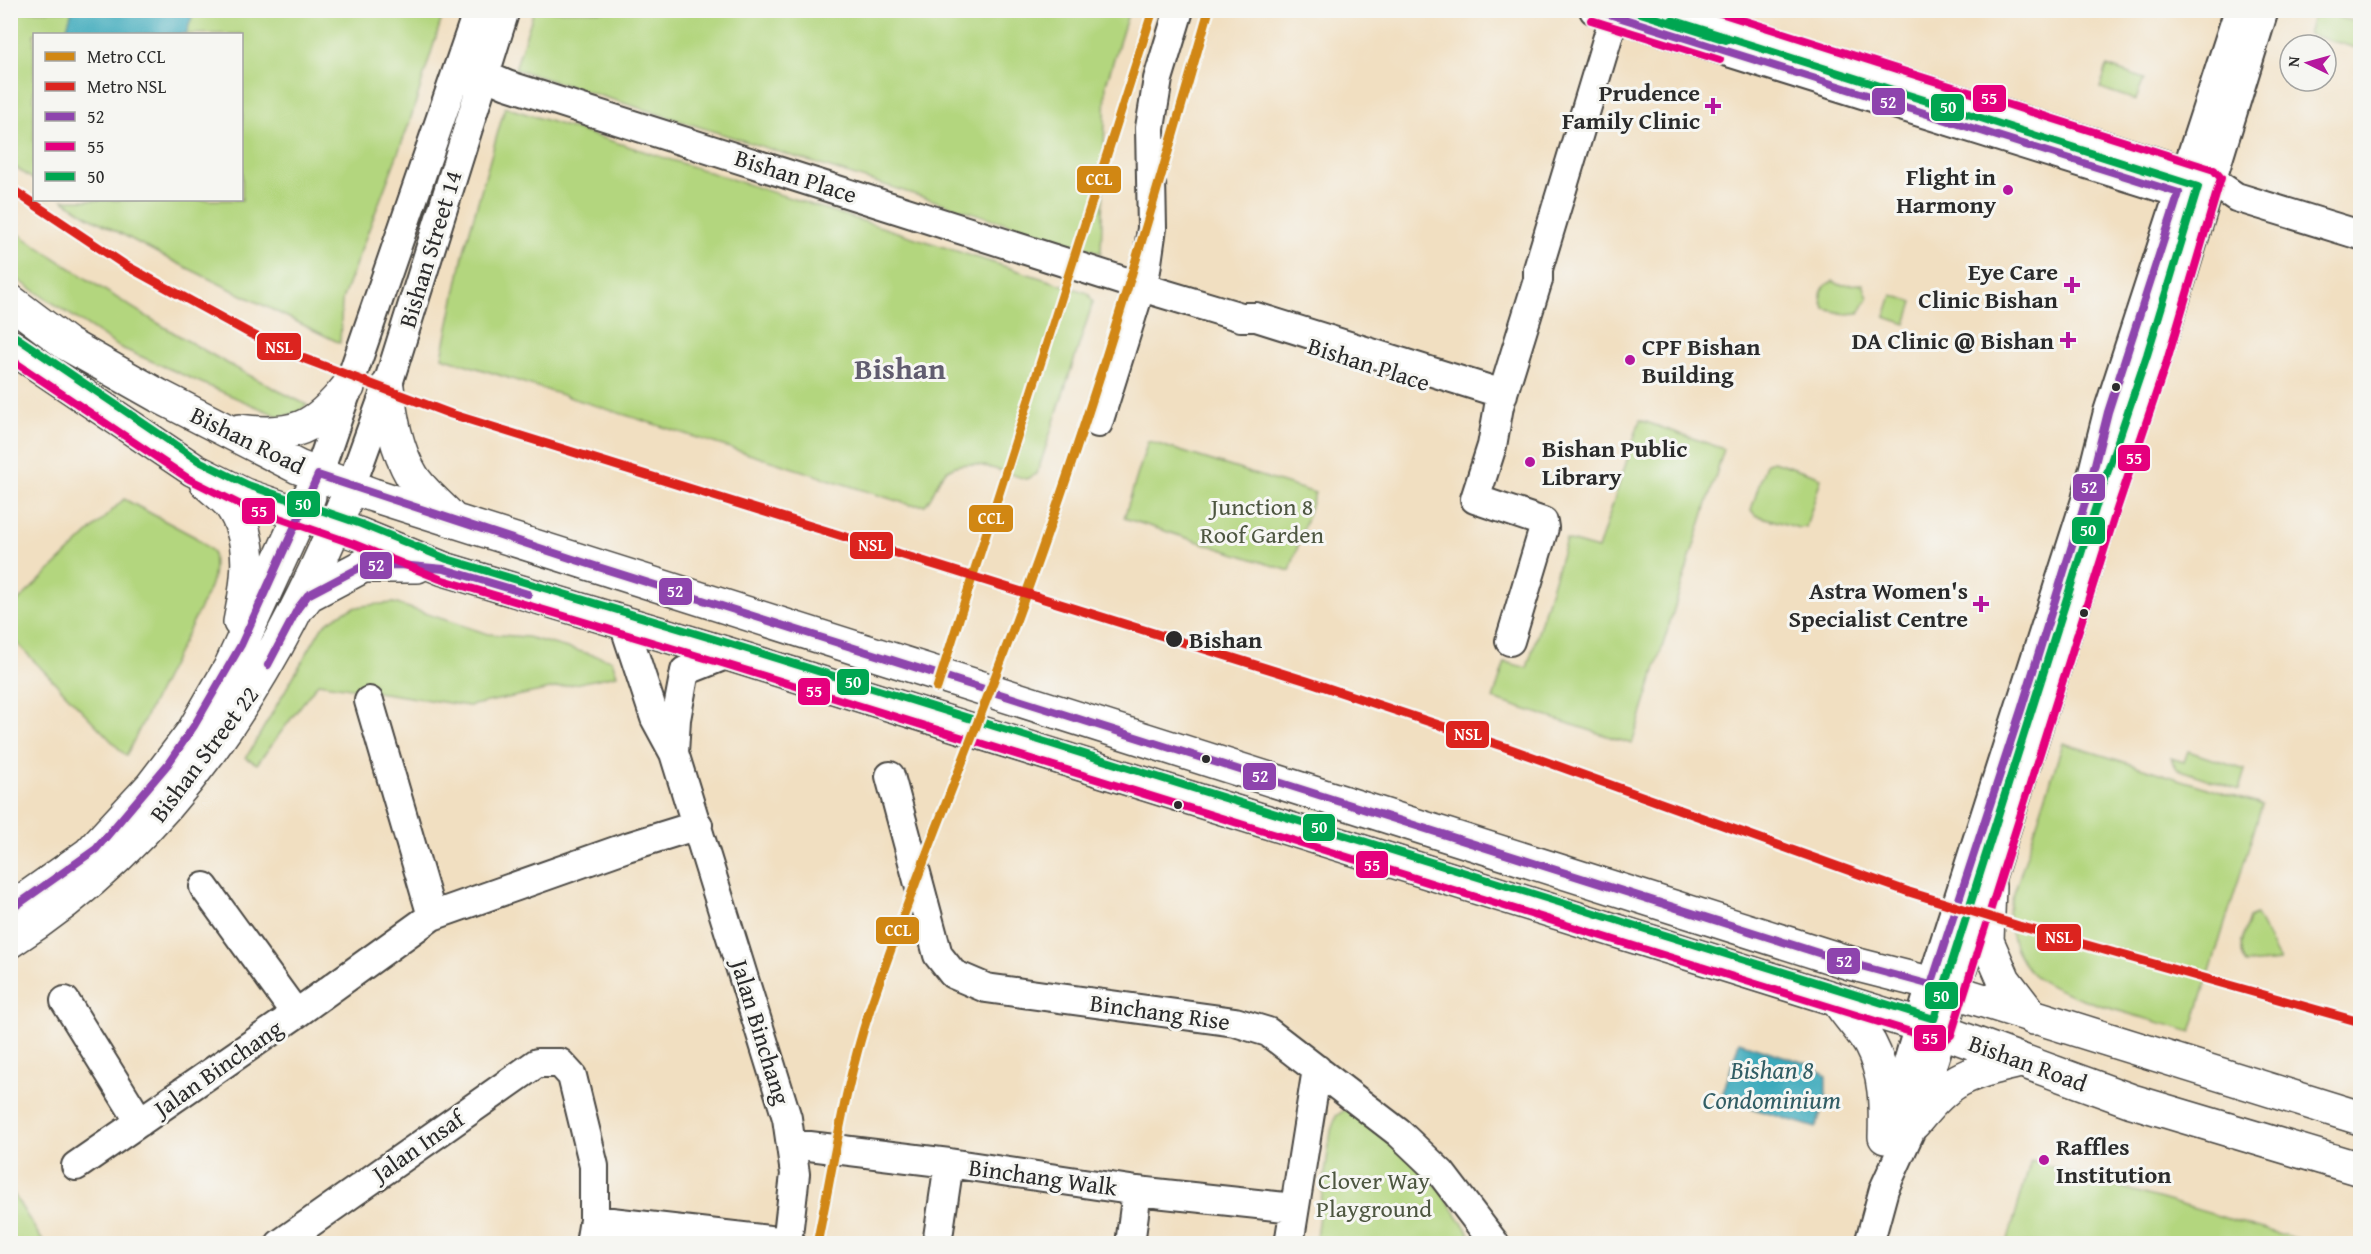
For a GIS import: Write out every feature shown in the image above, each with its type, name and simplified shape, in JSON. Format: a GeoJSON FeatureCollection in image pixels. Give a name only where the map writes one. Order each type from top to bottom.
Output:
{"type":"FeatureCollection","features":[{"type":"Feature","properties":{"kind":"main road","name":"Bishan Road"},"geometry":{"type":"LineString","coordinates":[[10,301],[67,344],[223,429],[318,475],[1850,963],[1942,988],[2361,1118]]}},
{"type":"Feature","properties":{"kind":"main road","name":"Bishan Road"},"geometry":{"type":"LineString","coordinates":[[10,346],[194,470],[244,495],[335,526],[444,569],[623,621],[1930,1029],[2132,1101],[2361,1169]]}},
{"type":"Feature","properties":{"kind":"main road"},"geometry":{"type":"LineString","coordinates":[[223,429],[280,434],[321,418],[348,387]]}},
{"type":"Feature","properties":{"kind":"main road"},"geometry":{"type":"LineString","coordinates":[[387,387],[393,427],[403,459],[413,478],[451,518]]}},
{"type":"Feature","properties":{"kind":"main road"},"geometry":{"type":"LineString","coordinates":[[194,470],[230,505],[246,537],[248,580],[230,668]]}},
{"type":"Feature","properties":{"kind":"main road","name":"Bishan Street 22"},"geometry":{"type":"LineString","coordinates":[[10,910],[89,854],[119,824],[193,732],[230,668],[318,475]]}},
{"type":"Feature","properties":{"kind":"main road","name":"Bishan Street 22"},"geometry":{"type":"LineString","coordinates":[[10,941],[107,867],[153,823],[213,749],[264,673],[298,608],[351,486]]}},
{"type":"Feature","properties":{"kind":"main road"},"geometry":{"type":"LineString","coordinates":[[298,608],[308,595],[363,566],[400,565],[444,569]]}},
{"type":"Feature","properties":{"kind":"main road"},"geometry":{"type":"LineString","coordinates":[[1989,885],[1987,940],[2004,980],[2033,1018]]}},
{"type":"Feature","properties":{"kind":"main road"},"geometry":{"type":"LineString","coordinates":[[1839,1002],[1869,1042],[1877,1058],[1886,1095],[1900,1130],[1940,1091],[1961,1077],[2020,1061]]}},
{"type":"Feature","properties":{"kind":"street","name":"Bishan Street 14"},"geometry":{"type":"LineString","coordinates":[[318,475],[478,10]]}},
{"type":"Feature","properties":{"kind":"street","name":"Bishan Street 14"},"geometry":{"type":"LineString","coordinates":[[351,486],[387,387],[505,10]]}},
{"type":"Feature","properties":{"kind":"street"},"geometry":{"type":"LineString","coordinates":[[1098,423],[1141,287],[1152,228],[1150,128],[1158,79],[1179,10]]}},
{"type":"Feature","properties":{"kind":"street"},"geometry":{"type":"LineString","coordinates":[[1675,10],[2195,186]]}},
{"type":"Feature","properties":{"kind":"street"},"geometry":{"type":"LineString","coordinates":[[1942,988],[1989,885],[2195,186],[2239,10]]}},
{"type":"Feature","properties":{"kind":"street"},"geometry":{"type":"LineString","coordinates":[[1869,1244],[2022,707],[2086,500],[2108,412],[2264,10]]}},
{"type":"Feature","properties":{"kind":"street"},"geometry":{"type":"LineString","coordinates":[[1510,641],[1544,528],[1539,519],[1475,499],[1492,446],[1501,400],[1538,280],[1545,272],[1616,14],[2361,235]]}},
{"type":"Feature","properties":{"kind":"street"},"geometry":{"type":"LineString","coordinates":[[454,84],[469,72],[484,75]]}},
{"type":"Feature","properties":{"kind":"street","name":"Bishan Place"},"geometry":{"type":"LineString","coordinates":[[484,75],[507,86],[1141,287],[1241,317],[1256,317],[1501,400]]}},
{"type":"Feature","properties":{"kind":"street","name":"Jalan Binchang"},"geometry":{"type":"LineString","coordinates":[[623,621],[655,718],[674,753],[698,825],[793,1144],[795,1174],[787,1243]]}},
{"type":"Feature","properties":{"kind":"street","name":"Jalan Binchang"},"geometry":{"type":"LineString","coordinates":[[674,753],[676,719],[685,671],[728,654]]}},
{"type":"Feature","properties":{"kind":"street"},"geometry":{"type":"LineString","coordinates":[[369,701],[432,916]]}},
{"type":"Feature","properties":{"kind":"street","name":"Binchang Rise"},"geometry":{"type":"LineString","coordinates":[[890,776],[938,955],[953,974],[986,988],[1252,1025],[1268,1032],[1399,1133],[1441,1173],[1495,1244]]}},
{"type":"Feature","properties":{"kind":"street","name":"Jalan Binchang"},"geometry":{"type":"LineString","coordinates":[[76,1166],[296,1014],[432,916],[605,854],[698,825]]}},
{"type":"Feature","properties":{"kind":"street","name":"Jalan Binchang"},"geometry":{"type":"LineString","coordinates":[[204,887],[296,1014]]}},
{"type":"Feature","properties":{"kind":"street","name":"Jalan Binchang"},"geometry":{"type":"LineString","coordinates":[[66,1001],[140,1122]]}},
{"type":"Feature","properties":{"kind":"street","name":"Jalan Insaf"},"geometry":{"type":"LineString","coordinates":[[280,1244],[537,1063],[560,1063],[572,1076],[594,1166],[592,1232]]}},
{"type":"Feature","properties":{"kind":"street"},"geometry":{"type":"LineString","coordinates":[[1288,1244],[1317,1070]]}},
{"type":"Feature","properties":{"kind":"street"},"geometry":{"type":"LineString","coordinates":[[1856,1244],[1900,1130]]}},
{"type":"Feature","properties":{"kind":"street","name":"Binchang Walk"},"geometry":{"type":"LineString","coordinates":[[793,1144],[949,1163],[1137,1191],[1294,1208]]}},
{"type":"Feature","properties":{"kind":"street"},"geometry":{"type":"LineString","coordinates":[[937,1244],[949,1163]]}},
{"type":"Feature","properties":{"kind":"street"},"geometry":{"type":"LineString","coordinates":[[1130,1244],[1137,1191]]}},
{"type":"Feature","properties":{"kind":"street"},"geometry":{"type":"LineString","coordinates":[[592,1232],[787,1243]]}},
{"type":"Feature","properties":{"kind":"green space"},"geometry":{"type":"Polygon","coordinates":[[[11,11],[444,11],[409,124],[342,300],[340,343],[163,256],[65,201],[243,201],[243,33],[33,33],[33,179],[11,164],[11,11]]]}},
{"type":"Feature","properties":{"kind":"green space"},"geometry":{"type":"Polygon","coordinates":[[[534,11],[1129,11],[1106,84],[1101,253],[515,69],[534,11]]]}},
{"type":"Feature","properties":{"kind":"green space"},"geometry":{"type":"Polygon","coordinates":[[[2315,11],[2360,23],[2360,49],[2338,43],[2338,33],[2308,33],[2315,11]]]}},
{"type":"Feature","properties":{"kind":"green space"},"geometry":{"type":"Polygon","coordinates":[[[2107,66],[2144,79],[2136,100],[2100,88],[2107,66]]]}},
{"type":"Feature","properties":{"kind":"green space"},"geometry":{"type":"Polygon","coordinates":[[[505,107],[1088,293],[1093,302],[1037,474],[1026,479],[982,466],[959,465],[949,469],[941,477],[925,505],[910,505],[442,357],[464,251],[505,107]]]}},
{"type":"Feature","properties":{"kind":"green space"},"geometry":{"type":"Polygon","coordinates":[[[10,228],[156,322],[230,365],[307,405],[296,413],[280,417],[119,347],[11,275],[10,228]]]}},
{"type":"Feature","properties":{"kind":"green space"},"geometry":{"type":"Polygon","coordinates":[[[1833,281],[1840,285],[1863,284],[1868,298],[1859,313],[1845,314],[1825,309],[1821,300],[1823,289],[1833,281]]]}},
{"type":"Feature","properties":{"kind":"green space"},"geometry":{"type":"Polygon","coordinates":[[[1892,295],[1913,302],[1906,324],[1885,317],[1892,295]]]}},
{"type":"Feature","properties":{"kind":"green space"},"geometry":{"type":"Polygon","coordinates":[[[1640,420],[1724,449],[1632,744],[1493,699],[1505,662],[1527,668],[1566,540],[1598,549],[1640,420]]]}},
{"type":"Feature","properties":{"kind":"green space","name":"Junction 8 Roof Garden"},"geometry":{"type":"Polygon","coordinates":[[[1148,441],[1315,493],[1290,571],[1124,518],[1148,441]]]}},
{"type":"Feature","properties":{"kind":"green space"},"geometry":{"type":"Polygon","coordinates":[[[1773,461],[1816,475],[1821,479],[1806,527],[1799,528],[1755,515],[1751,510],[1766,463],[1773,461]]]}},
{"type":"Feature","properties":{"kind":"green space"},"geometry":{"type":"Polygon","coordinates":[[[124,499],[195,537],[213,552],[214,564],[209,590],[126,756],[10,636],[11,608],[124,499]]]}},
{"type":"Feature","properties":{"kind":"green space"},"geometry":{"type":"Polygon","coordinates":[[[394,603],[488,634],[527,637],[612,660],[617,675],[469,706],[318,683],[257,764],[246,758],[322,627],[348,610],[372,604],[394,603]]]}},
{"type":"Feature","properties":{"kind":"green space"},"geometry":{"type":"Polygon","coordinates":[[[2063,743],[2262,805],[2191,1032],[2108,1008],[2047,984],[2028,969],[2018,954],[2008,912],[2063,743]]]}},
{"type":"Feature","properties":{"kind":"green space"},"geometry":{"type":"Polygon","coordinates":[[[2188,751],[2245,770],[2239,790],[2177,769],[2171,758],[2184,762],[2188,751]]]}},
{"type":"Feature","properties":{"kind":"green space"},"geometry":{"type":"Polygon","coordinates":[[[2256,915],[2280,961],[2246,964],[2243,959],[2241,948],[2243,936],[2249,918],[2256,915]]]}},
{"type":"Feature","properties":{"kind":"green space","name":"Clover Way Playground"},"geometry":{"type":"Polygon","coordinates":[[[1346,1109],[1361,1115],[1431,1177],[1476,1243],[1315,1244],[1331,1131],[1336,1116],[1346,1109]]]}},
{"type":"Feature","properties":{"kind":"green space"},"geometry":{"type":"Polygon","coordinates":[[[2031,1161],[2311,1243],[2007,1243],[2031,1161]]]}},
{"type":"Feature","properties":{"kind":"green space"},"geometry":{"type":"Polygon","coordinates":[[[11,1190],[44,1243],[11,1243],[11,1190]]]}},
{"type":"Feature","properties":{"kind":"water"},"geometry":{"type":"Polygon","coordinates":[[[72,10],[194,11],[186,33],[65,33],[72,10]]]}},
{"type":"Feature","properties":{"kind":"water","name":"Bishan 8 Condominium"},"geometry":{"type":"Polygon","coordinates":[[[1739,1042],[1815,1066],[1826,1077],[1826,1097],[1816,1128],[1721,1099],[1739,1042]]]}},
{"type":"Feature","properties":{"kind":"metro line","name":"CCL"},"geometry":{"type":"LineString","coordinates":[[937,688],[1153,10]]}},
{"type":"Feature","properties":{"kind":"metro line","name":"CCL"},"geometry":{"type":"LineString","coordinates":[[817,1244],[846,1096],[861,1037],[906,909],[1046,539],[1143,238],[1209,10]]}},
{"type":"Feature","properties":{"kind":"metro line","name":"NSL"},"geometry":{"type":"LineString","coordinates":[[10,188],[125,265],[251,334],[305,359],[451,414],[1307,681],[1505,747],[1909,892],[2019,926],[2360,1022]]}},
{"type":"Feature","properties":{"kind":"transit line","name":"52"},"geometry":{"type":"LineString","coordinates":[[10,910],[96,849],[168,764],[194,726],[241,645],[318,475],[573,559],[1850,963],[1931,985],[2022,707],[2086,500],[2108,412],[2179,193],[1596,10]]}},
{"type":"Feature","properties":{"kind":"transit line","name":"50"},"geometry":{"type":"LineString","coordinates":[[1631,10],[1726,40]]}},
{"type":"Feature","properties":{"kind":"transit line","name":"55"},"geometry":{"type":"LineString","coordinates":[[10,359],[189,479],[241,505],[354,544],[440,579],[725,664],[1943,1042],[1951,1035],[2117,509],[2167,361],[2221,178],[2214,170],[1711,10]]}},
{"type":"Feature","properties":{"kind":"transit line","name":"55"},"geometry":{"type":"LineString","coordinates":[[1591,20],[1720,60]]}},
{"type":"Feature","properties":{"kind":"transit line","name":"50"},"geometry":{"type":"LineString","coordinates":[[16,337],[199,461],[248,485],[361,524],[447,559],[731,644],[1934,1019],[2097,503],[2147,355],[2198,187],[1672,20]]}},
{"type":"Feature","properties":{"kind":"transit line","name":"52"},"geometry":{"type":"LineString","coordinates":[[268,665],[298,608],[308,595],[363,566],[400,565],[444,569],[528,594]]}},
{"type":"Feature","properties":{"kind":"place","name":"Prudence Family Clinic"},"geometry":{"type":"Point","coordinates":[1713,106]}},
{"type":"Feature","properties":{"kind":"place","name":"Flight in Harmony"},"geometry":{"type":"Point","coordinates":[2008,190]}},
{"type":"Feature","properties":{"kind":"place","name":"Eye Care Clinic Bishan"},"geometry":{"type":"Point","coordinates":[2072,285]}},
{"type":"Feature","properties":{"kind":"place","name":"DA Clinic @ Bishan"},"geometry":{"type":"Point","coordinates":[2068,340]}},
{"type":"Feature","properties":{"kind":"place","name":"CPF Bishan Building"},"geometry":{"type":"Point","coordinates":[1630,360]}},
{"type":"Feature","properties":{"kind":"place","name":"Bishan Public Library"},"geometry":{"type":"Point","coordinates":[1530,462]}},
{"type":"Feature","properties":{"kind":"place","name":"Astra Women's Specialist Centre"},"geometry":{"type":"Point","coordinates":[1981,604]}},
{"type":"Feature","properties":{"kind":"place","name":"Bishan"},"geometry":{"type":"Point","coordinates":[1174,639]}},
{"type":"Feature","properties":{"kind":"place","name":"Raffles Institution"},"geometry":{"type":"Point","coordinates":[2044,1160]}},
{"type":"Feature","properties":{"kind":"district","name":"Bishan"},"geometry":{"type":"Point","coordinates":[900,368]}}]}
